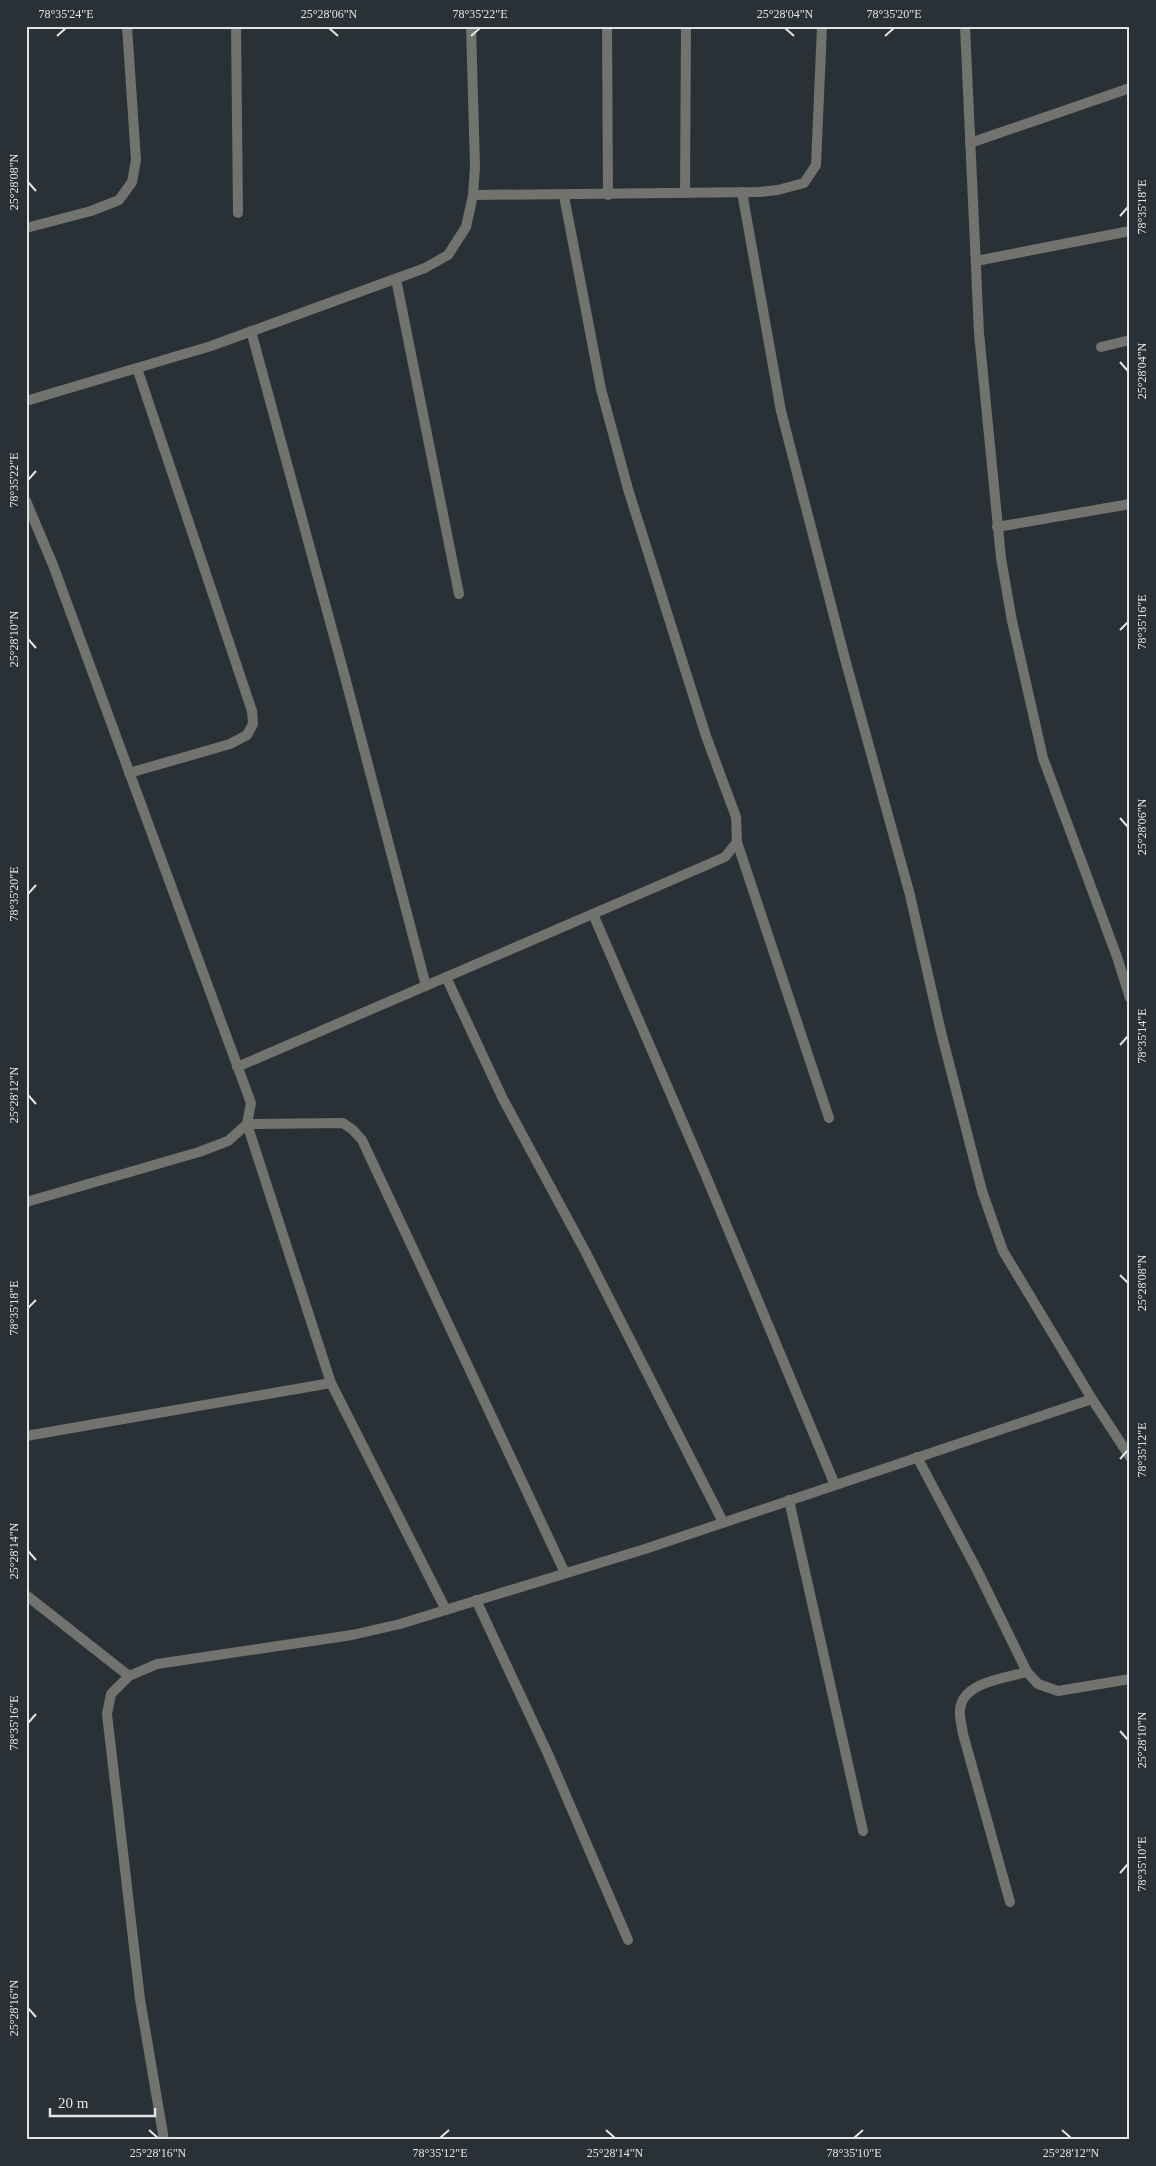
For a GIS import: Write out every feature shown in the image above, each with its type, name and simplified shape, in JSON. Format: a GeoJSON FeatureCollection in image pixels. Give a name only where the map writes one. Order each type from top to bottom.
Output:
{"type":"FeatureCollection","features":[{"type":"Feature","properties":{"kind":"street"},"geometry":{"type":"LineString","coordinates":[[26,228],[91,211],[119,200],[132,182],[136,160],[127,26]]}},
{"type":"Feature","properties":{"kind":"street"},"geometry":{"type":"LineString","coordinates":[[236,26],[238,214]]}},
{"type":"Feature","properties":{"kind":"street"},"geometry":{"type":"LineString","coordinates":[[26,401],[211,346],[425,268],[448,255],[466,227],[473,196],[475,166],[471,26]]}},
{"type":"Feature","properties":{"kind":"street"},"geometry":{"type":"LineString","coordinates":[[607,26],[608,195]]}},
{"type":"Feature","properties":{"kind":"street"},"geometry":{"type":"LineString","coordinates":[[685,194],[686,26]]}},
{"type":"Feature","properties":{"kind":"street"},"geometry":{"type":"LineString","coordinates":[[473,196],[742,192],[778,190],[804,183],[816,165],[822,26]]}},
{"type":"Feature","properties":{"kind":"street"},"geometry":{"type":"LineString","coordinates":[[965,26],[979,333],[997,527],[1012,621],[1043,758],[1117,957],[1130,998]]}},
{"type":"Feature","properties":{"kind":"street"},"geometry":{"type":"LineString","coordinates":[[970,143],[1130,88]]}},
{"type":"Feature","properties":{"kind":"street"},"geometry":{"type":"LineString","coordinates":[[742,192],[781,411],[845,659],[910,895],[941,1032],[982,1190],[1003,1250],[1092,1399],[1130,1457]]}},
{"type":"Feature","properties":{"kind":"street"},"geometry":{"type":"LineString","coordinates":[[564,196],[601,389],[628,489],[703,726],[736,818],[737,842],[829,1118]]}},
{"type":"Feature","properties":{"kind":"street"},"geometry":{"type":"LineString","coordinates":[[976,261],[1130,231]]}},
{"type":"Feature","properties":{"kind":"street"},"geometry":{"type":"LineString","coordinates":[[396,278],[459,594]]}},
{"type":"Feature","properties":{"kind":"street"},"geometry":{"type":"LineString","coordinates":[[251,331],[348,687],[426,986]]}},
{"type":"Feature","properties":{"kind":"street"},"geometry":{"type":"LineString","coordinates":[[1101,347],[1130,340]]}},
{"type":"Feature","properties":{"kind":"street"},"geometry":{"type":"LineString","coordinates":[[129,773],[230,744],[247,735],[253,724],[249,702],[137,368]]}},
{"type":"Feature","properties":{"kind":"street"},"geometry":{"type":"LineString","coordinates":[[26,503],[52,565],[251,1103],[248,1124],[332,1383],[446,1610]]}},
{"type":"Feature","properties":{"kind":"street"},"geometry":{"type":"LineString","coordinates":[[997,527],[1130,504]]}},
{"type":"Feature","properties":{"kind":"street"},"geometry":{"type":"LineString","coordinates":[[237,1068],[725,857],[737,842]]}},
{"type":"Feature","properties":{"kind":"street"},"geometry":{"type":"LineString","coordinates":[[592,914],[707,1178],[835,1485]]}},
{"type":"Feature","properties":{"kind":"street"},"geometry":{"type":"LineString","coordinates":[[446,977],[503,1099],[585,1251],[723,1522]]}},
{"type":"Feature","properties":{"kind":"street"},"geometry":{"type":"LineString","coordinates":[[26,1202],[199,1152],[228,1141],[248,1124],[343,1123],[354,1130],[362,1140],[565,1573]]}},
{"type":"Feature","properties":{"kind":"street"},"geometry":{"type":"LineString","coordinates":[[26,1436],[332,1383]]}},
{"type":"Feature","properties":{"kind":"street"},"geometry":{"type":"LineString","coordinates":[[164,2140],[140,1999],[107,1714],[111,1694],[129,1676],[157,1664],[352,1635],[446,1610],[723,1522],[1092,1399]]}},
{"type":"Feature","properties":{"kind":"street"},"geometry":{"type":"LineString","coordinates":[[917,1457],[977,1570],[1027,1672],[1038,1684],[1058,1692],[1130,1679]]}},
{"type":"Feature","properties":{"kind":"street"},"geometry":{"type":"LineString","coordinates":[[788,1500],[863,1831]]}},
{"type":"Feature","properties":{"kind":"street"},"geometry":{"type":"LineString","coordinates":[[26,1595],[129,1676]]}},
{"type":"Feature","properties":{"kind":"street"},"geometry":{"type":"LineString","coordinates":[[476,1600],[548,1754],[628,1940]]}},
{"type":"Feature","properties":{"kind":"street"},"geometry":{"type":"LineString","coordinates":[[1010,1902],[963,1734],[960,1710],[966,1696],[978,1686],[1027,1672]]}}]}
